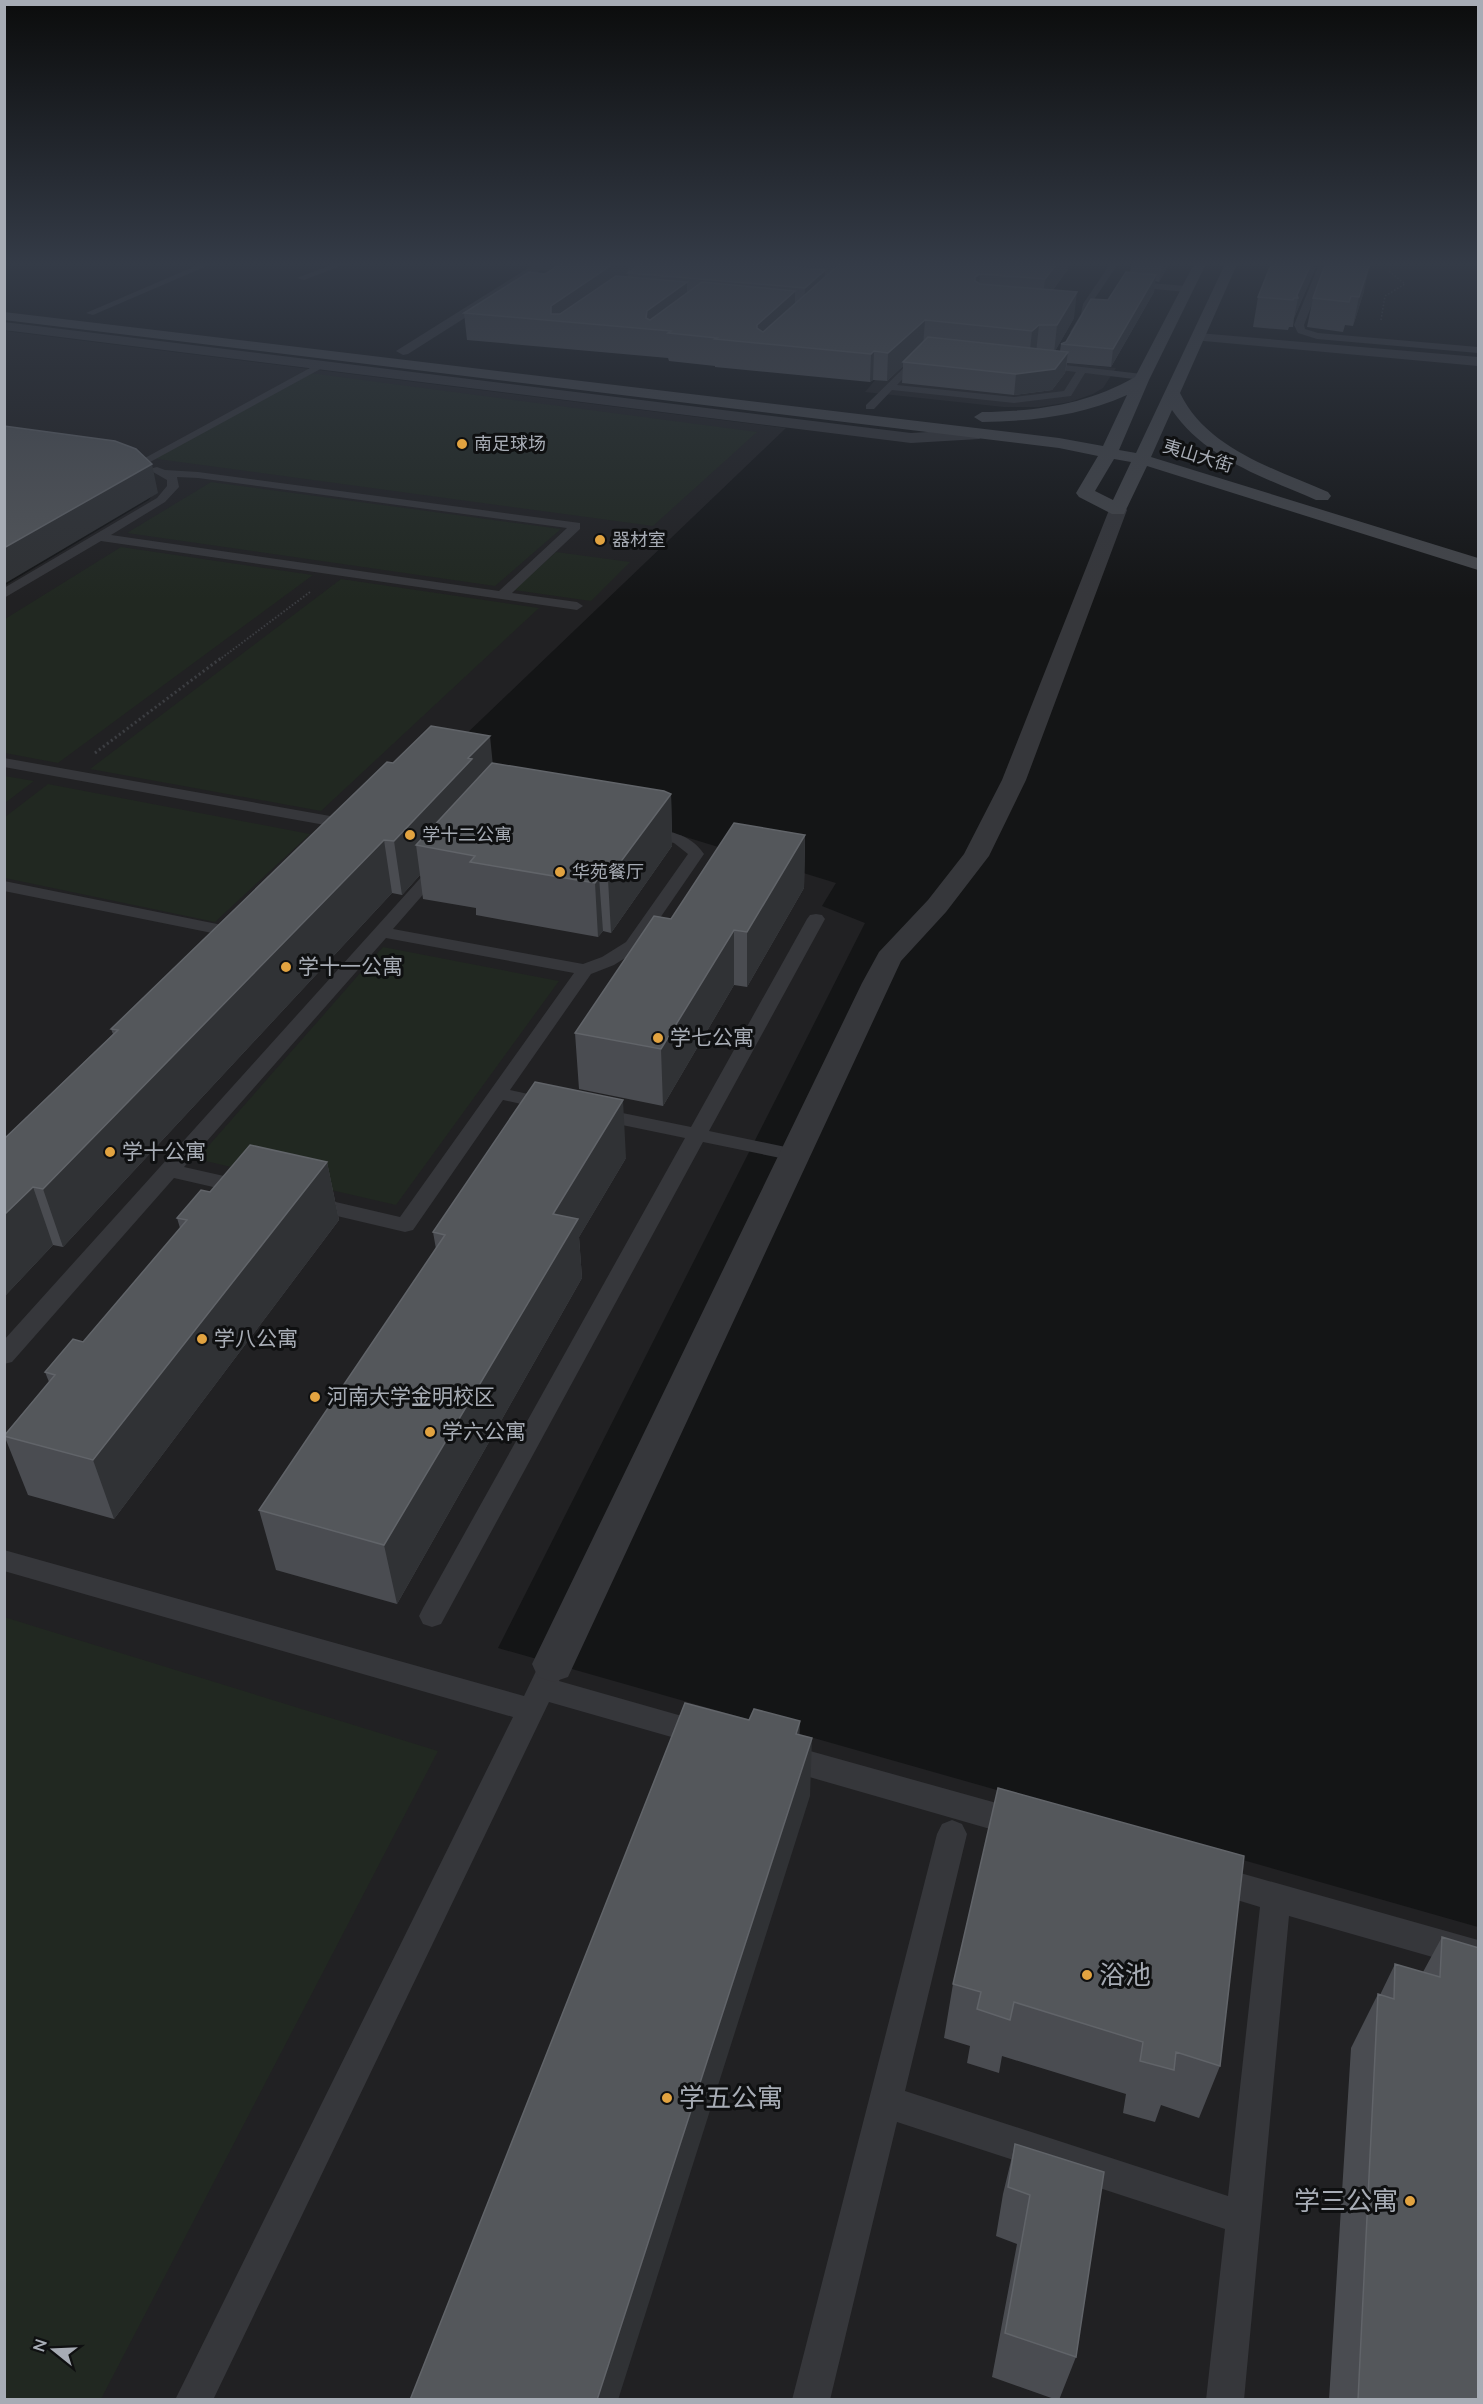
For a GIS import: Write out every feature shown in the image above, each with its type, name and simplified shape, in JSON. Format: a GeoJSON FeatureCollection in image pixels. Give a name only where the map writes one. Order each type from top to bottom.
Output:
{"type":"FeatureCollection","features":[{"type":"Feature","properties":{"kind":"main road","name":"夷山大街"},"geometry":{"type":"LineString","coordinates":[[485,374],[979,434],[1112,445]]}},
{"type":"Feature","properties":{"kind":"main road","name":"夷山大街"},"geometry":{"type":"LineString","coordinates":[[596,374],[958,417],[1112,445],[1144,452],[1479,564]]}},
{"type":"Feature","properties":{"kind":"main road"},"geometry":{"type":"LineString","coordinates":[[1143,374],[1112,445],[1085,493],[1118,510],[1180,374]]}},
{"type":"Feature","properties":{"kind":"main road"},"geometry":{"type":"LineString","coordinates":[[958,417],[1016,417],[1072,410],[1101,402],[1141,379]]}},
{"type":"Feature","properties":{"kind":"main road","name":"夷山大街"},"geometry":{"type":"LineString","coordinates":[[1171,392],[1175,405],[1198,432],[1259,468],[1327,497],[1221,466]]}},
{"type":"Feature","properties":{"kind":"main road","name":"夷山大街"},"geometry":{"type":"LineString","coordinates":[[1144,452],[1176,453]]}},
{"type":"Feature","properties":{"kind":"street"},"geometry":{"type":"LineString","coordinates":[[395,374],[911,438],[979,434]]}},
{"type":"Feature","properties":{"kind":"street"},"geometry":{"type":"LineString","coordinates":[[542,1688],[889,958],[937,906],[976,856],[1014,780],[1118,510]]}},
{"type":"Feature","properties":{"kind":"lane"},"geometry":{"type":"LineString","coordinates":[[304,374],[131,465],[164,473],[198,475],[576,526],[502,595]]}},
{"type":"Feature","properties":{"kind":"lane"},"geometry":{"type":"LineString","coordinates":[[870,407],[901,374]]}},
{"type":"Feature","properties":{"kind":"lane"},"geometry":{"type":"LineString","coordinates":[[889,387],[1002,400],[1032,400],[1067,394],[1079,374]]}},
{"type":"Feature","properties":{"kind":"lane"},"geometry":{"type":"LineString","coordinates":[[1109,374],[1141,379]]}},
{"type":"Feature","properties":{"kind":"lane"},"geometry":{"type":"LineString","coordinates":[[4,594],[161,500],[173,488],[173,479],[164,473]]}},
{"type":"Feature","properties":{"kind":"lane"},"geometry":{"type":"LineString","coordinates":[[100,537],[577,606]]}},
{"type":"Feature","properties":{"kind":"lane"},"geometry":{"type":"LineString","coordinates":[[4,762],[330,821],[336,825],[336,831],[312,854]]}},
{"type":"Feature","properties":{"kind":"lane"},"geometry":{"type":"LineString","coordinates":[[382,932],[585,969],[608,961],[632,946],[696,854],[693,847],[670,837],[626,829]]}},
{"type":"Feature","properties":{"kind":"lane"},"geometry":{"type":"LineString","coordinates":[[4,1356],[453,852]]}},
{"type":"Feature","properties":{"kind":"lane"},"geometry":{"type":"LineString","coordinates":[[4,886],[232,932]]}},
{"type":"Feature","properties":{"kind":"lane"},"geometry":{"type":"LineString","coordinates":[[215,948],[248,916]]}},
{"type":"Feature","properties":{"kind":"lane"},"geometry":{"type":"LineString","coordinates":[[432,1616],[816,919]]}},
{"type":"Feature","properties":{"kind":"lane"},"geometry":{"type":"LineString","coordinates":[[293,1199],[405,1225],[585,969]]}},
{"type":"Feature","properties":{"kind":"lane"},"geometry":{"type":"LineString","coordinates":[[497,1093],[795,1155]]}},
{"type":"Feature","properties":{"kind":"lane"},"geometry":{"type":"LineString","coordinates":[[169,1170],[270,1194]]}},
{"type":"Feature","properties":{"kind":"lane"},"geometry":{"type":"LineString","coordinates":[[4,1560],[542,1688],[726,1740]]}},
{"type":"Feature","properties":{"kind":"lane"},"geometry":{"type":"LineString","coordinates":[[193,2400],[542,1688]]}},
{"type":"Feature","properties":{"kind":"lane"},"geometry":{"type":"LineString","coordinates":[[760,1750],[1047,1832]]}},
{"type":"Feature","properties":{"kind":"lane"},"geometry":{"type":"LineString","coordinates":[[811,2400],[952,1834]]}},
{"type":"Feature","properties":{"kind":"lane"},"geometry":{"type":"LineString","coordinates":[[1185,1871],[1479,1955]]}},
{"type":"Feature","properties":{"kind":"lane"},"geometry":{"type":"LineString","coordinates":[[1225,2400],[1276,1897]]}},
{"type":"Feature","properties":{"kind":"lane"},"geometry":{"type":"LineString","coordinates":[[885,2101],[1244,2218]]}},
{"type":"Feature","properties":{"kind":"path"},"geometry":{"type":"LineString","coordinates":[[69,774],[337,571]]}},
{"type":"Feature","properties":{"kind":"shaded area","name":"河南大学金明校区"},"geometry":{"type":"Polygon","coordinates":[[[5,374],[353,374],[786,428],[438,761],[836,883],[822,906],[865,923],[498,1648],[1478,1927],[1478,2399],[5,2399],[4,586],[149,500],[153,494],[5,454],[5,374]]]}},
{"type":"Feature","properties":{"kind":"shaded area"},"geometry":{"type":"Polygon","coordinates":[[[298,374],[319,374],[757,432],[653,526],[150,458],[298,374]]]}},
{"type":"Feature","properties":{"kind":"shaded area"},"geometry":{"type":"Polygon","coordinates":[[[880,374],[1112,374],[1103,388],[1093,394],[1070,402],[1039,407],[1004,407],[865,392],[880,374]]]}},
{"type":"Feature","properties":{"kind":"shaded area"},"geometry":{"type":"Polygon","coordinates":[[[211,482],[561,529],[495,586],[127,533],[211,482]]]}},
{"type":"Feature","properties":{"kind":"shaded area"},"geometry":{"type":"Polygon","coordinates":[[[121,547],[313,575],[58,763],[5,753],[5,619],[121,547]]]}},
{"type":"Feature","properties":{"kind":"shaded area"},"geometry":{"type":"Polygon","coordinates":[[[556,552],[630,562],[591,601],[514,590],[556,552]]]}},
{"type":"Feature","properties":{"kind":"shaded area"},"geometry":{"type":"Polygon","coordinates":[[[341,579],[539,608],[321,811],[90,769],[341,579]]]}},
{"type":"Feature","properties":{"kind":"shaded area"},"geometry":{"type":"Polygon","coordinates":[[[5,776],[34,781],[5,803],[5,776]]]}},
{"type":"Feature","properties":{"kind":"shaded area"},"geometry":{"type":"Polygon","coordinates":[[[48,784],[310,834],[215,922],[5,878],[5,817],[48,784]]]}},
{"type":"Feature","properties":{"kind":"shaded area"},"geometry":{"type":"Polygon","coordinates":[[[383,947],[559,981],[396,1205],[197,1159],[383,947]]]}},
{"type":"Feature","properties":{"kind":"shaded area"},"geometry":{"type":"Polygon","coordinates":[[[4,1617],[438,1751],[101,2399],[5,2399],[4,1617]]]}},
{"type":"Feature","properties":{"kind":"building"},"geometry":{"type":"Polygon","coordinates":[[[4,426],[115,441],[136,449],[152,464],[4,548],[4,426]]]}},
{"type":"Feature","properties":{"kind":"building"},"geometry":{"type":"Polygon","coordinates":[[[431,726],[490,736],[468,758],[472,759],[394,841],[384,840],[43,1189],[33,1187],[4,1215],[4,1139],[118,1030],[111,1029],[387,762],[393,763],[431,726]]]}},
{"type":"Feature","properties":{"kind":"building"},"geometry":{"type":"Polygon","coordinates":[[[492,763],[671,794],[608,879],[599,877],[595,883],[470,862],[475,856],[416,845],[492,763]]]}},
{"type":"Feature","properties":{"kind":"building"},"geometry":{"type":"Polygon","coordinates":[[[734,823],[805,835],[747,932],[734,930],[661,1049],[575,1033],[654,916],[671,919],[734,823]]]}},
{"type":"Feature","properties":{"kind":"building"},"geometry":{"type":"Polygon","coordinates":[[[535,1082],[623,1100],[553,1214],[578,1219],[384,1545],[259,1510],[445,1235],[433,1232],[535,1082]]]}},
{"type":"Feature","properties":{"kind":"building"},"geometry":{"type":"Polygon","coordinates":[[[250,1145],[327,1162],[93,1460],[4,1436],[55,1375],[45,1372],[73,1339],[83,1342],[187,1220],[177,1218],[201,1190],[210,1192],[250,1145]]]}},
{"type":"Feature","properties":{"kind":"building"},"geometry":{"type":"Polygon","coordinates":[[[685,1703],[749,1720],[754,1709],[800,1721],[796,1734],[812,1738],[597,2400],[410,2400],[685,1703]]]}},
{"type":"Feature","properties":{"kind":"building","name":"浴池"},"geometry":{"type":"Polygon","coordinates":[[[998,1788],[1244,1856],[1220,2066],[1176,2052],[1174,2070],[1140,2061],[1143,2042],[1014,2002],[1010,2020],[977,2009],[981,1992],[953,1984],[998,1788]]]}},
{"type":"Feature","properties":{"kind":"building","name":"学三公寓"},"geometry":{"type":"Polygon","coordinates":[[[1442,1937],[1479,1948],[1479,2400],[1358,2400],[1378,1994],[1394,1999],[1395,1964],[1440,1977],[1442,1937]]]}},
{"type":"Feature","properties":{"kind":"building"},"geometry":{"type":"Polygon","coordinates":[[[1015,2144],[1104,2172],[1076,2357],[1005,2333],[1030,2195],[1008,2187],[1015,2144]]]}},
{"type":"Feature","properties":{"kind":"place","name":"南足球场"},"geometry":{"type":"Point","coordinates":[462,444]}},
{"type":"Feature","properties":{"kind":"place","name":"器材室"},"geometry":{"type":"Point","coordinates":[600,540]}},
{"type":"Feature","properties":{"kind":"place","name":"学十二公寓"},"geometry":{"type":"Point","coordinates":[410,835]}},
{"type":"Feature","properties":{"kind":"place","name":"华苑餐厅"},"geometry":{"type":"Point","coordinates":[560,872]}},
{"type":"Feature","properties":{"kind":"place","name":"学十一公寓"},"geometry":{"type":"Point","coordinates":[286,967]}},
{"type":"Feature","properties":{"kind":"place","name":"学七公寓"},"geometry":{"type":"Point","coordinates":[658,1038]}},
{"type":"Feature","properties":{"kind":"place","name":"学十公寓"},"geometry":{"type":"Point","coordinates":[110,1152]}},
{"type":"Feature","properties":{"kind":"place","name":"学八公寓"},"geometry":{"type":"Point","coordinates":[202,1339]}},
{"type":"Feature","properties":{"kind":"place","name":"河南大学金明校区"},"geometry":{"type":"Point","coordinates":[315,1397]}},
{"type":"Feature","properties":{"kind":"place","name":"学六公寓"},"geometry":{"type":"Point","coordinates":[430,1432]}},
{"type":"Feature","properties":{"kind":"place","name":"浴池"},"geometry":{"type":"Point","coordinates":[1087,1975]}},
{"type":"Feature","properties":{"kind":"place","name":"学五公寓"},"geometry":{"type":"Point","coordinates":[667,2098]}},
{"type":"Feature","properties":{"kind":"place","name":"学三公寓"},"geometry":{"type":"Point","coordinates":[1410,2201]}}]}
